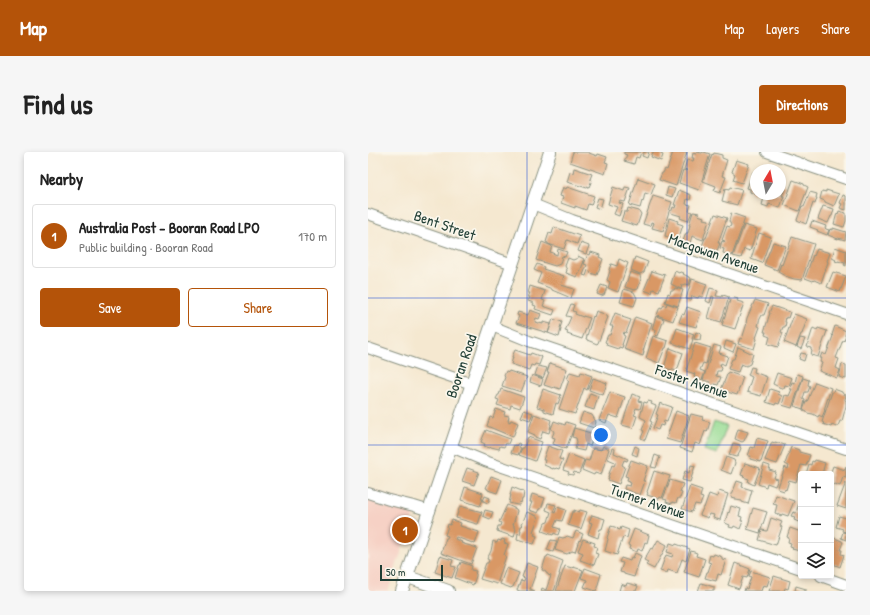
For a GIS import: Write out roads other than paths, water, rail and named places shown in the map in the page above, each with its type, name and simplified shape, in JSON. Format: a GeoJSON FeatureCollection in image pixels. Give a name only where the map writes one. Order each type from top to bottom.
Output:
{"type":"FeatureCollection","features":[{"type":"Feature","properties":{"kind":"street","name":"Booran Road"},"geometry":{"type":"LineString","coordinates":[[402,591],[408,577],[550,152]]}},
{"type":"Feature","properties":{"kind":"street"},"geometry":{"type":"LineString","coordinates":[[767,152],[846,179]]}},
{"type":"Feature","properties":{"kind":"street","name":"Macgowan Avenue"},"geometry":{"type":"LineString","coordinates":[[532,206],[542,213],[572,220],[846,314]]}},
{"type":"Feature","properties":{"kind":"street","name":"Bent Street"},"geometry":{"type":"LineString","coordinates":[[368,214],[513,264]]}},
{"type":"Feature","properties":{"kind":"street","name":"Foster Avenue"},"geometry":{"type":"LineString","coordinates":[[491,328],[501,335],[529,341],[846,449]]}},
{"type":"Feature","properties":{"kind":"street"},"geometry":{"type":"LineString","coordinates":[[368,348],[472,384]]}},
{"type":"Feature","properties":{"kind":"street","name":"Turner Avenue"},"geometry":{"type":"LineString","coordinates":[[450,450],[460,456],[485,461],[798,568]]}},
{"type":"Feature","properties":{"kind":"street"},"geometry":{"type":"LineString","coordinates":[[368,493],[389,500],[410,510],[429,514]]}},
{"type":"Feature","properties":{"kind":"street"},"geometry":{"type":"LineString","coordinates":[[408,577],[448,591]]}},
{"type":"Feature","properties":{"kind":"street"},"geometry":{"type":"LineString","coordinates":[[829,579],[846,585]]}},
{"type":"Feature","properties":{"kind":"place","name":"Australia Post - Booran Road LPO"},"geometry":{"type":"Point","coordinates":[405,530]}}]}
